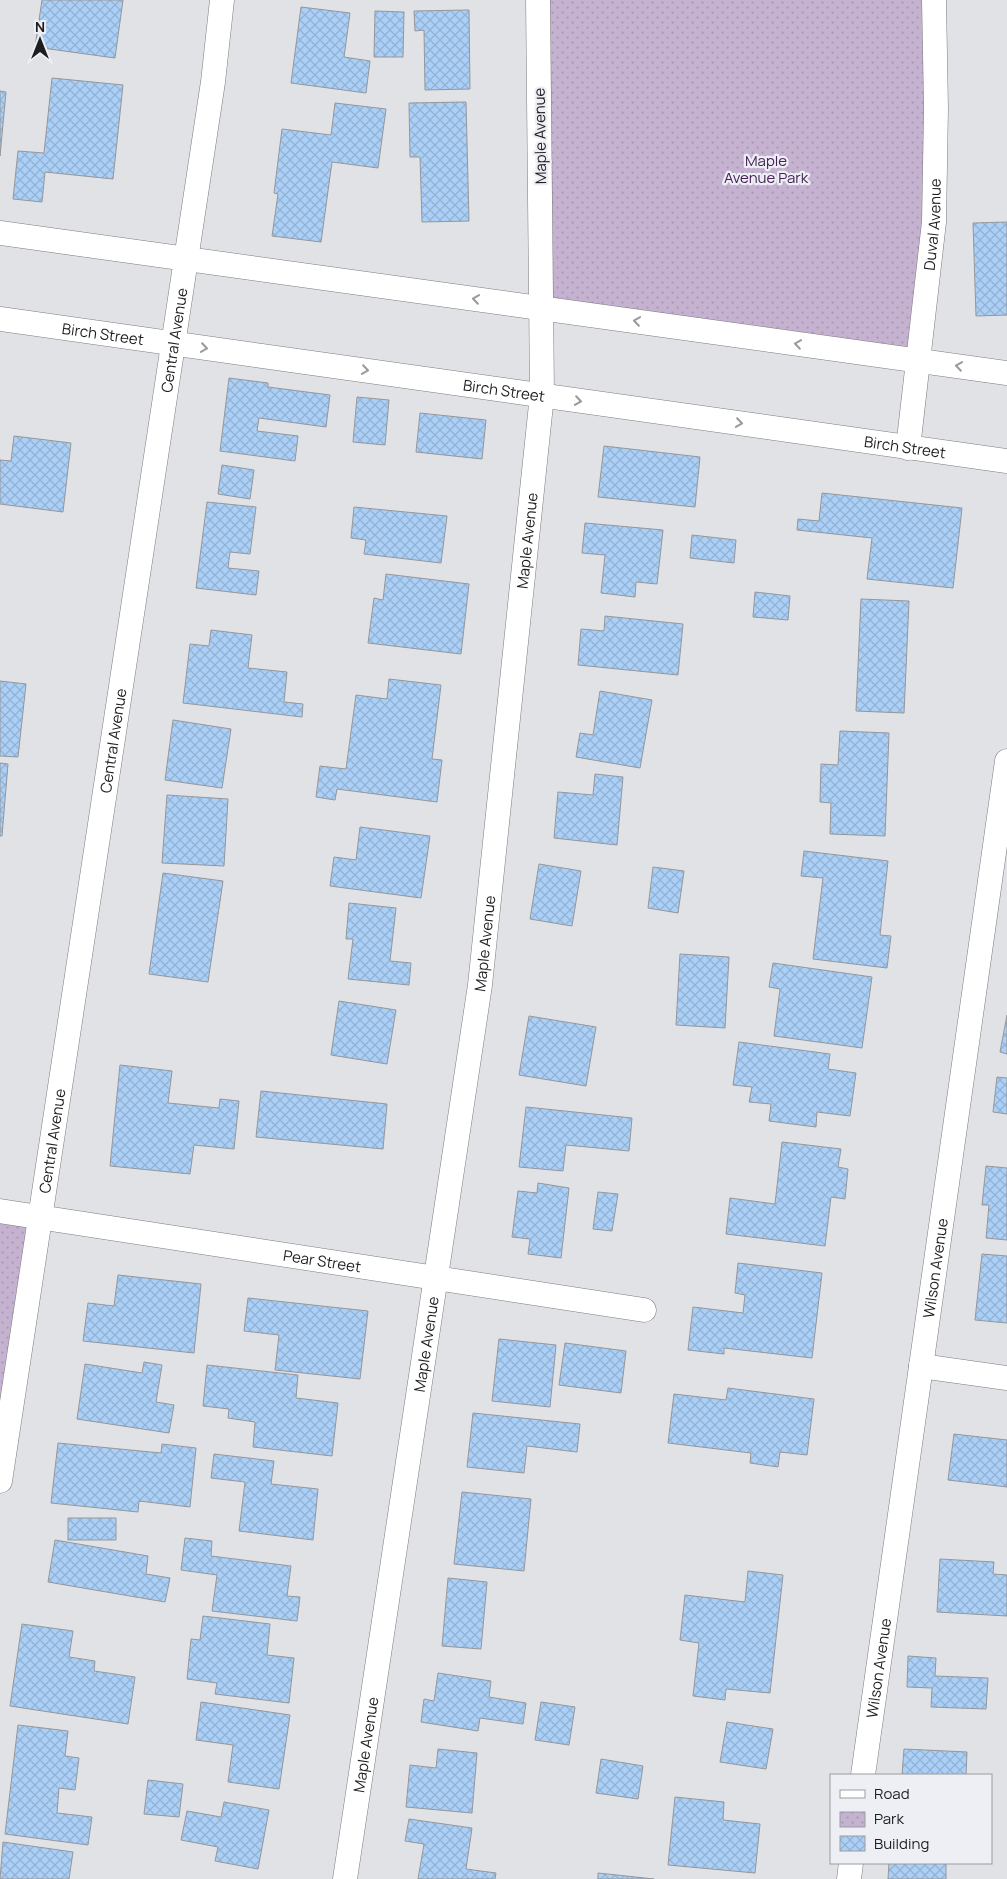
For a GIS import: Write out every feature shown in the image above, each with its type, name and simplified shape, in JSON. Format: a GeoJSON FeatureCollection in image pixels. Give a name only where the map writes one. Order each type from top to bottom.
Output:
{"type":"FeatureCollection","features":[{"type":"Feature","properties":{"kind":"street","name":"Central Avenue"},"geometry":{"type":"LineString","coordinates":[[0,1481],[213,82],[222,0]]}},
{"type":"Feature","properties":{"kind":"street","name":"Maple Avenue"},"geometry":{"type":"LineString","coordinates":[[345,1879],[480,985],[542,396],[538,0]]}},
{"type":"Feature","properties":{"kind":"street","name":"Duval Avenue"},"geometry":{"type":"LineString","coordinates":[[908,448],[934,222],[936,108],[934,0]]}},
{"type":"Feature","properties":{"kind":"street"},"geometry":{"type":"LineString","coordinates":[[0,233],[1007,372]]}},
{"type":"Feature","properties":{"kind":"street","name":"Birch Street"},"geometry":{"type":"LineString","coordinates":[[0,319],[1007,461]]}},
{"type":"Feature","properties":{"kind":"street","name":"Wilson Avenue"},"geometry":{"type":"LineString","coordinates":[[863,1774],[921,1366],[1000,867],[1007,761]]}},
{"type":"Feature","properties":{"kind":"street","name":"Pear Street"},"geometry":{"type":"LineString","coordinates":[[0,1212],[644,1310]]}},
{"type":"Feature","properties":{"kind":"street"},"geometry":{"type":"LineString","coordinates":[[921,1366],[1007,1378]]}},
{"type":"Feature","properties":{"kind":"street"},"geometry":{"type":"LineString","coordinates":[[849,1879],[851,1864]]}},
{"type":"Feature","properties":{"kind":"green space","name":"Maple Avenue Park"},"geometry":{"type":"Polygon","coordinates":[[[538,0],[934,0],[919,360],[542,308],[538,0]]]}},
{"type":"Feature","properties":{"kind":"green space"},"geometry":{"type":"Polygon","coordinates":[[[0,1211],[40,1218],[0,1481],[0,1211]]]}},
{"type":"Feature","properties":{"kind":"building"},"geometry":{"type":"Polygon","coordinates":[[[42,0],[123,0],[115,58],[35,47],[42,0]]]}},
{"type":"Feature","properties":{"kind":"building"},"geometry":{"type":"Polygon","coordinates":[[[301,7],[350,13],[344,57],[370,61],[366,93],[291,83],[301,7]]]}},
{"type":"Feature","properties":{"kind":"building"},"geometry":{"type":"Polygon","coordinates":[[[469,10],[470,89],[425,90],[424,30],[415,31],[414,11],[469,10]]]}},
{"type":"Feature","properties":{"kind":"building"},"geometry":{"type":"Polygon","coordinates":[[[375,11],[404,12],[403,57],[374,57],[375,11]]]}},
{"type":"Feature","properties":{"kind":"building"},"geometry":{"type":"Polygon","coordinates":[[[52,78],[123,85],[113,179],[45,172],[42,202],[13,199],[18,151],[44,153],[52,78]]]}},
{"type":"Feature","properties":{"kind":"building"},"geometry":{"type":"Polygon","coordinates":[[[0,91],[6,92],[0,156],[0,91]]]}},
{"type":"Feature","properties":{"kind":"building"},"geometry":{"type":"Polygon","coordinates":[[[466,102],[469,221],[422,222],[420,157],[410,157],[409,103],[466,102]]]}},
{"type":"Feature","properties":{"kind":"building"},"geometry":{"type":"Polygon","coordinates":[[[335,103],[386,109],[378,168],[332,162],[321,242],[272,236],[278,194],[274,193],[282,129],[331,135],[335,103]]]}},
{"type":"Feature","properties":{"kind":"building"},"geometry":{"type":"Polygon","coordinates":[[[1007,222],[1007,315],[976,316],[973,223],[1007,222]]]}},
{"type":"Feature","properties":{"kind":"building"},"geometry":{"type":"Polygon","coordinates":[[[229,378],[268,383],[268,387],[330,395],[326,427],[259,418],[257,431],[298,436],[295,461],[220,451],[229,378]]]}},
{"type":"Feature","properties":{"kind":"building"},"geometry":{"type":"Polygon","coordinates":[[[357,397],[389,400],[385,445],[353,442],[357,397]]]}},
{"type":"Feature","properties":{"kind":"building"},"geometry":{"type":"Polygon","coordinates":[[[420,413],[486,420],[482,459],[416,452],[420,413]]]}},
{"type":"Feature","properties":{"kind":"building"},"geometry":{"type":"Polygon","coordinates":[[[14,436],[71,443],[63,512],[0,504],[0,460],[11,461],[14,436]]]}},
{"type":"Feature","properties":{"kind":"building"},"geometry":{"type":"Polygon","coordinates":[[[604,446],[700,457],[695,507],[598,497],[604,446]]]}},
{"type":"Feature","properties":{"kind":"building"},"geometry":{"type":"Polygon","coordinates":[[[222,465],[254,470],[250,499],[218,494],[222,465]]]}},
{"type":"Feature","properties":{"kind":"building"},"geometry":{"type":"Polygon","coordinates":[[[822,493],[962,508],[953,588],[867,579],[872,538],[797,530],[798,519],[819,521],[822,493]]]}},
{"type":"Feature","properties":{"kind":"building"},"geometry":{"type":"Polygon","coordinates":[[[207,502],[256,507],[250,554],[230,552],[228,568],[259,571],[256,595],[196,588],[207,502]]]}},
{"type":"Feature","properties":{"kind":"building"},"geometry":{"type":"Polygon","coordinates":[[[354,507],[447,516],[441,563],[364,554],[366,540],[351,538],[354,507]]]}},
{"type":"Feature","properties":{"kind":"building"},"geometry":{"type":"Polygon","coordinates":[[[585,523],[663,530],[657,584],[636,582],[635,597],[601,593],[605,555],[582,553],[585,523]]]}},
{"type":"Feature","properties":{"kind":"building"},"geometry":{"type":"Polygon","coordinates":[[[692,535],[736,540],[734,563],[690,558],[692,535]]]}},
{"type":"Feature","properties":{"kind":"building"},"geometry":{"type":"Polygon","coordinates":[[[386,574],[469,584],[461,654],[368,643],[374,598],[383,600],[386,574]]]}},
{"type":"Feature","properties":{"kind":"building"},"geometry":{"type":"Polygon","coordinates":[[[755,592],[790,596],[788,620],[753,617],[755,592]]]}},
{"type":"Feature","properties":{"kind":"building"},"geometry":{"type":"Polygon","coordinates":[[[861,599],[909,601],[904,713],[856,711],[861,599]]]}},
{"type":"Feature","properties":{"kind":"building"},"geometry":{"type":"Polygon","coordinates":[[[605,616],[683,624],[678,675],[578,665],[581,629],[604,631],[605,616]]]}},
{"type":"Feature","properties":{"kind":"building"},"geometry":{"type":"Polygon","coordinates":[[[211,630],[252,635],[248,668],[287,672],[284,702],[303,704],[302,717],[183,703],[190,644],[209,646],[211,630]]]}},
{"type":"Feature","properties":{"kind":"building"},"geometry":{"type":"Polygon","coordinates":[[[389,679],[441,685],[432,759],[442,760],[437,802],[337,789],[335,800],[316,797],[320,766],[346,769],[356,695],[387,699],[389,679]]]}},
{"type":"Feature","properties":{"kind":"building"},"geometry":{"type":"Polygon","coordinates":[[[0,681],[26,684],[18,757],[0,756],[0,681]]]}},
{"type":"Feature","properties":{"kind":"building"},"geometry":{"type":"Polygon","coordinates":[[[600,691],[652,700],[640,768],[576,757],[580,733],[593,735],[600,691]]]}},
{"type":"Feature","properties":{"kind":"building"},"geometry":{"type":"Polygon","coordinates":[[[173,720],[231,729],[222,788],[165,780],[173,720]]]}},
{"type":"Feature","properties":{"kind":"building"},"geometry":{"type":"Polygon","coordinates":[[[840,731],[889,733],[885,836],[830,834],[831,803],[820,802],[821,764],[838,765],[840,731]]]}},
{"type":"Feature","properties":{"kind":"building"},"geometry":{"type":"Polygon","coordinates":[[[0,763],[8,764],[2,836],[0,836],[0,763]]]}},
{"type":"Feature","properties":{"kind":"building"},"geometry":{"type":"Polygon","coordinates":[[[595,774],[623,777],[617,845],[554,838],[558,792],[593,795],[595,774]]]}},
{"type":"Feature","properties":{"kind":"building"},"geometry":{"type":"Polygon","coordinates":[[[167,795],[228,799],[224,866],[162,863],[167,795]]]}},
{"type":"Feature","properties":{"kind":"building"},"geometry":{"type":"Polygon","coordinates":[[[360,827],[430,836],[421,898],[330,886],[334,857],[356,860],[360,827]]]}},
{"type":"Feature","properties":{"kind":"building"},"geometry":{"type":"Polygon","coordinates":[[[804,851],[888,861],[880,935],[891,936],[887,968],[813,959],[823,878],[801,876],[804,851]]]}},
{"type":"Feature","properties":{"kind":"building"},"geometry":{"type":"Polygon","coordinates":[[[539,864],[581,871],[572,926],[530,919],[539,864]]]}},
{"type":"Feature","properties":{"kind":"building"},"geometry":{"type":"Polygon","coordinates":[[[653,867],[684,871],[678,913],[648,908],[653,867]]]}},
{"type":"Feature","properties":{"kind":"building"},"geometry":{"type":"Polygon","coordinates":[[[163,873],[223,881],[208,982],[149,974],[163,873]]]}},
{"type":"Feature","properties":{"kind":"building"},"geometry":{"type":"Polygon","coordinates":[[[349,903],[396,908],[390,961],[411,963],[409,985],[348,979],[353,939],[346,939],[349,903]]]}},
{"type":"Feature","properties":{"kind":"building"},"geometry":{"type":"Polygon","coordinates":[[[680,954],[729,957],[725,1028],[676,1025],[680,954]]]}},
{"type":"Feature","properties":{"kind":"building"},"geometry":{"type":"Polygon","coordinates":[[[773,963],[872,977],[862,1048],[774,1036],[780,989],[769,987],[773,963]]]}},
{"type":"Feature","properties":{"kind":"building"},"geometry":{"type":"Polygon","coordinates":[[[339,1001],[396,1010],[387,1064],[331,1055],[339,1001]]]}},
{"type":"Feature","properties":{"kind":"building"},"geometry":{"type":"Polygon","coordinates":[[[1007,1015],[1007,1054],[1000,1052],[1007,1015]]]}},
{"type":"Feature","properties":{"kind":"building"},"geometry":{"type":"Polygon","coordinates":[[[529,1016],[596,1027],[586,1086],[519,1075],[529,1016]]]}},
{"type":"Feature","properties":{"kind":"building"},"geometry":{"type":"Polygon","coordinates":[[[739,1042],[830,1054],[828,1069],[856,1073],[850,1116],[817,1112],[816,1127],[769,1121],[771,1104],[749,1102],[752,1087],[733,1085],[739,1042]]]}},
{"type":"Feature","properties":{"kind":"building"},"geometry":{"type":"Polygon","coordinates":[[[120,1065],[172,1071],[168,1103],[219,1108],[220,1099],[239,1101],[234,1149],[194,1145],[190,1174],[110,1166],[120,1065]]]}},
{"type":"Feature","properties":{"kind":"building"},"geometry":{"type":"Polygon","coordinates":[[[997,1077],[1007,1078],[1007,1114],[993,1112],[997,1077]]]}},
{"type":"Feature","properties":{"kind":"building"},"geometry":{"type":"Polygon","coordinates":[[[261,1091],[387,1104],[383,1149],[256,1137],[261,1091]]]}},
{"type":"Feature","properties":{"kind":"building"},"geometry":{"type":"Polygon","coordinates":[[[526,1107],[632,1118],[629,1151],[566,1145],[563,1171],[519,1167],[526,1107]]]}},
{"type":"Feature","properties":{"kind":"building"},"geometry":{"type":"Polygon","coordinates":[[[782,1142],[841,1149],[838,1167],[848,1169],[845,1199],[831,1197],[825,1246],[726,1234],[730,1198],[775,1204],[782,1142]]]}},
{"type":"Feature","properties":{"kind":"building"},"geometry":{"type":"Polygon","coordinates":[[[986,1166],[1007,1168],[1007,1240],[986,1238],[989,1205],[982,1205],[986,1166]]]}},
{"type":"Feature","properties":{"kind":"building"},"geometry":{"type":"Polygon","coordinates":[[[538,1183],[569,1188],[561,1258],[528,1254],[530,1239],[512,1237],[518,1191],[537,1193],[538,1183]]]}},
{"type":"Feature","properties":{"kind":"building"},"geometry":{"type":"Polygon","coordinates":[[[598,1192],[618,1194],[612,1231],[593,1229],[598,1192]]]}},
{"type":"Feature","properties":{"kind":"building"},"geometry":{"type":"Polygon","coordinates":[[[982,1254],[1007,1256],[1007,1323],[975,1320],[982,1254]]]}},
{"type":"Feature","properties":{"kind":"building"},"geometry":{"type":"Polygon","coordinates":[[[738,1263],[822,1273],[812,1358],[724,1348],[724,1354],[688,1350],[693,1307],[743,1313],[745,1295],[735,1293],[738,1263]]]}},
{"type":"Feature","properties":{"kind":"building"},"geometry":{"type":"Polygon","coordinates":[[[118,1275],[201,1284],[194,1353],[83,1341],[88,1303],[114,1306],[118,1275]]]}},
{"type":"Feature","properties":{"kind":"building"},"geometry":{"type":"Polygon","coordinates":[[[248,1298],[368,1311],[360,1379],[275,1370],[279,1335],[244,1331],[248,1298]]]}},
{"type":"Feature","properties":{"kind":"building"},"geometry":{"type":"Polygon","coordinates":[[[499,1339],[556,1345],[550,1407],[492,1401],[499,1339]]]}},
{"type":"Feature","properties":{"kind":"building"},"geometry":{"type":"Polygon","coordinates":[[[565,1343],[626,1351],[621,1393],[559,1385],[565,1343]]]}},
{"type":"Feature","properties":{"kind":"building"},"geometry":{"type":"Polygon","coordinates":[[[144,1362],[162,1365],[156,1402],[174,1405],[169,1433],[77,1419],[85,1364],[142,1373],[144,1362]]]}},
{"type":"Feature","properties":{"kind":"building"},"geometry":{"type":"Polygon","coordinates":[[[207,1365],[298,1375],[296,1398],[338,1403],[332,1456],[253,1447],[255,1422],[228,1418],[229,1409],[203,1406],[207,1365]]]}},
{"type":"Feature","properties":{"kind":"building"},"geometry":{"type":"Polygon","coordinates":[[[728,1388],[814,1399],[807,1455],[780,1452],[778,1467],[750,1463],[751,1453],[668,1443],[674,1394],[726,1400],[728,1388]]]}},
{"type":"Feature","properties":{"kind":"building"},"geometry":{"type":"Polygon","coordinates":[[[473,1413],[580,1424],[577,1452],[527,1446],[524,1473],[467,1467],[473,1413]]]}},
{"type":"Feature","properties":{"kind":"building"},"geometry":{"type":"Polygon","coordinates":[[[954,1434],[1007,1440],[1007,1487],[948,1480],[954,1434]]]}},
{"type":"Feature","properties":{"kind":"building"},"geometry":{"type":"Polygon","coordinates":[[[58,1443],[161,1453],[162,1444],[196,1448],[190,1507],[139,1501],[138,1512],[51,1503],[58,1443]]]}},
{"type":"Feature","properties":{"kind":"building"},"geometry":{"type":"Polygon","coordinates":[[[214,1454],[274,1461],[271,1484],[318,1489],[313,1540],[239,1531],[245,1482],[211,1478],[214,1454]]]}},
{"type":"Feature","properties":{"kind":"building"},"geometry":{"type":"Polygon","coordinates":[[[462,1492],[531,1499],[524,1571],[454,1564],[462,1492]]]}},
{"type":"Feature","properties":{"kind":"building"},"geometry":{"type":"Polygon","coordinates":[[[68,1518],[116,1518],[116,1540],[68,1540],[68,1518]]]}},
{"type":"Feature","properties":{"kind":"building"},"geometry":{"type":"Polygon","coordinates":[[[185,1538],[212,1541],[211,1556],[291,1566],[287,1596],[300,1597],[297,1621],[212,1611],[217,1575],[181,1570],[185,1538]]]}},
{"type":"Feature","properties":{"kind":"building"},"geometry":{"type":"Polygon","coordinates":[[[55,1540],[148,1556],[146,1574],[170,1578],[165,1602],[48,1582],[55,1540]]]}},
{"type":"Feature","properties":{"kind":"building"},"geometry":{"type":"Polygon","coordinates":[[[940,1559],[994,1562],[993,1574],[1007,1575],[1007,1616],[937,1612],[940,1559]]]}},
{"type":"Feature","properties":{"kind":"building"},"geometry":{"type":"Polygon","coordinates":[[[748,1571],[783,1575],[770,1693],[726,1689],[725,1700],[693,1696],[699,1643],[680,1640],[685,1595],[745,1602],[748,1571]]]}},
{"type":"Feature","properties":{"kind":"building"},"geometry":{"type":"Polygon","coordinates":[[[448,1578],[487,1582],[481,1649],[442,1646],[448,1578]]]}},
{"type":"Feature","properties":{"kind":"building"},"geometry":{"type":"Polygon","coordinates":[[[203,1616],[270,1624],[267,1655],[294,1658],[289,1703],[215,1694],[217,1683],[187,1679],[191,1639],[200,1640],[203,1616]]]}},
{"type":"Feature","properties":{"kind":"building"},"geometry":{"type":"Polygon","coordinates":[[[22,1624],[73,1631],[69,1657],[95,1661],[94,1671],[135,1677],[128,1724],[10,1706],[22,1624]]]}},
{"type":"Feature","properties":{"kind":"building"},"geometry":{"type":"Polygon","coordinates":[[[908,1656],[936,1658],[935,1676],[988,1678],[986,1709],[931,1707],[932,1688],[907,1687],[908,1656]]]}},
{"type":"Feature","properties":{"kind":"building"},"geometry":{"type":"Polygon","coordinates":[[[438,1673],[491,1681],[489,1697],[526,1703],[523,1724],[480,1718],[478,1731],[421,1722],[424,1699],[434,1701],[438,1673]]]}},
{"type":"Feature","properties":{"kind":"building"},"geometry":{"type":"Polygon","coordinates":[[[201,1702],[290,1715],[279,1789],[228,1782],[233,1745],[196,1740],[201,1702]]]}},
{"type":"Feature","properties":{"kind":"building"},"geometry":{"type":"Polygon","coordinates":[[[541,1702],[575,1707],[569,1745],[535,1740],[541,1702]]]}},
{"type":"Feature","properties":{"kind":"building"},"geometry":{"type":"Polygon","coordinates":[[[727,1722],[773,1729],[766,1769],[720,1762],[727,1722]]]}},
{"type":"Feature","properties":{"kind":"building"},"geometry":{"type":"Polygon","coordinates":[[[18,1725],[68,1731],[65,1756],[79,1758],[75,1790],[59,1788],[57,1813],[92,1817],[88,1845],[5,1834],[18,1725]]]}},
{"type":"Feature","properties":{"kind":"building"},"geometry":{"type":"Polygon","coordinates":[[[438,1749],[477,1753],[472,1813],[406,1807],[410,1765],[436,1768],[438,1749]]]}},
{"type":"Feature","properties":{"kind":"building"},"geometry":{"type":"Polygon","coordinates":[[[904,1749],[967,1752],[966,1774],[902,1774],[904,1749]]]}},
{"type":"Feature","properties":{"kind":"building"},"geometry":{"type":"Polygon","coordinates":[[[601,1759],[643,1766],[638,1799],[596,1793],[601,1759]]]}},
{"type":"Feature","properties":{"kind":"building"},"geometry":{"type":"Polygon","coordinates":[[[148,1780],[183,1784],[179,1817],[144,1814],[148,1780]]]}},
{"type":"Feature","properties":{"kind":"building"},"geometry":{"type":"Polygon","coordinates":[[[675,1797],[724,1802],[723,1820],[760,1824],[755,1873],[668,1865],[675,1797]]]}},
{"type":"Feature","properties":{"kind":"building"},"geometry":{"type":"Polygon","coordinates":[[[224,1802],[269,1810],[258,1869],[215,1861],[218,1847],[181,1840],[187,1811],[221,1817],[224,1802]]]}},
{"type":"Feature","properties":{"kind":"building"},"geometry":{"type":"Polygon","coordinates":[[[409,1819],[472,1828],[466,1869],[496,1873],[495,1879],[418,1879],[424,1844],[405,1841],[409,1819]]]}},
{"type":"Feature","properties":{"kind":"building"},"geometry":{"type":"Polygon","coordinates":[[[3,1842],[73,1852],[69,1879],[0,1879],[3,1842]]]}},
{"type":"Feature","properties":{"kind":"building"},"geometry":{"type":"Polygon","coordinates":[[[889,1864],[946,1864],[946,1879],[888,1879],[889,1864]]]}},
{"type":"Feature","properties":{"kind":"building"},"geometry":{"type":"Polygon","coordinates":[[[598,1873],[654,1879],[598,1879],[598,1873]]]}}]}
